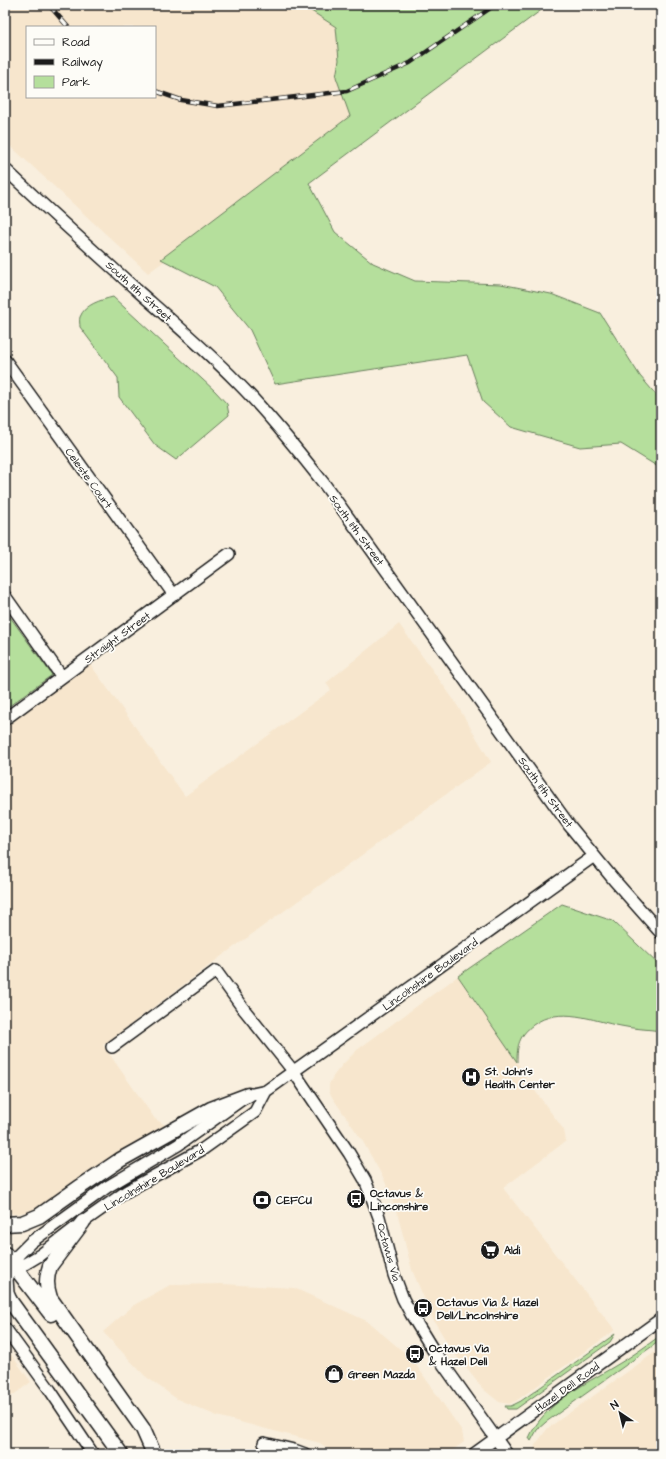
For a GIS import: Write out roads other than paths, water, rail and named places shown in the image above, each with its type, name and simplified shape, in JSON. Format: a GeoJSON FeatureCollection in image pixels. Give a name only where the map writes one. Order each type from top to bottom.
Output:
{"type":"FeatureCollection","features":[{"type":"Feature","properties":{"kind":"main road"},"geometry":{"type":"LineString","coordinates":[[5,1224],[22,1223],[39,1216],[86,1182],[120,1160],[211,1109],[248,1095]]}},
{"type":"Feature","properties":{"kind":"main road"},"geometry":{"type":"LineString","coordinates":[[83,1222],[50,1266],[47,1275],[46,1287],[50,1298],[143,1429],[153,1454]]}},
{"type":"Feature","properties":{"kind":"main road"},"geometry":{"type":"LineString","coordinates":[[8,1260],[153,1454]]}},
{"type":"Feature","properties":{"kind":"main road"},"geometry":{"type":"LineString","coordinates":[[8,1298],[121,1454]]}},
{"type":"Feature","properties":{"kind":"street","name":"South 11th Street"},"geometry":{"type":"LineString","coordinates":[[5,169],[51,213],[199,345],[237,382],[276,424],[325,486],[570,825],[594,856],[661,933]]}},
{"type":"Feature","properties":{"kind":"street","name":"Celeste Court"},"geometry":{"type":"LineString","coordinates":[[5,360],[174,595]]}},
{"type":"Feature","properties":{"kind":"street","name":"Straight Street"},"geometry":{"type":"LineString","coordinates":[[5,719],[229,554]]}},
{"type":"Feature","properties":{"kind":"street"},"geometry":{"type":"LineString","coordinates":[[5,596],[62,677]]}},
{"type":"Feature","properties":{"kind":"street","name":"Lincolnshire Boulevard"},"geometry":{"type":"LineString","coordinates":[[8,1260],[17,1256],[31,1242],[107,1187],[178,1145],[248,1095],[266,1091],[294,1072],[594,856]]}},
{"type":"Feature","properties":{"kind":"street","name":"Octavus Via"},"geometry":{"type":"LineString","coordinates":[[112,1046],[216,971],[242,1007],[294,1072],[349,1152],[365,1180],[379,1217],[396,1281],[403,1299],[418,1327],[433,1350],[507,1454]]}},
{"type":"Feature","properties":{"kind":"street","name":"Lincolnshire Boulevard"},"geometry":{"type":"LineString","coordinates":[[8,1260],[26,1264],[127,1191],[183,1162],[255,1112],[266,1091]]}},
{"type":"Feature","properties":{"kind":"street","name":"Lincolnshire Boulevard"},"geometry":{"type":"LineString","coordinates":[[8,1260],[8,1298]]}},
{"type":"Feature","properties":{"kind":"street","name":"Hazel Dell Road"},"geometry":{"type":"LineString","coordinates":[[474,1454],[661,1320]]}},
{"type":"Feature","properties":{"kind":"street"},"geometry":{"type":"LineString","coordinates":[[5,1328],[50,1390],[93,1454]]}},
{"type":"Feature","properties":{"kind":"street"},"geometry":{"type":"LineString","coordinates":[[264,1444],[294,1450],[305,1454]]}},
{"type":"Feature","properties":{"kind":"railway"},"geometry":{"type":"LineString","coordinates":[[49,5],[67,26]]}},
{"type":"Feature","properties":{"kind":"railway"},"geometry":{"type":"LineString","coordinates":[[156,91],[181,100],[218,106],[347,91],[410,63],[495,5]]}},
{"type":"Feature","properties":{"kind":"place","name":"St. John's Health Center"},"geometry":{"type":"Point","coordinates":[471,1077]}},
{"type":"Feature","properties":{"kind":"place","name":"Octavus & Linconshire"},"geometry":{"type":"Point","coordinates":[356,1199]}},
{"type":"Feature","properties":{"kind":"place","name":"CEFCU"},"geometry":{"type":"Point","coordinates":[262,1200]}},
{"type":"Feature","properties":{"kind":"place","name":"Aldi"},"geometry":{"type":"Point","coordinates":[490,1250]}},
{"type":"Feature","properties":{"kind":"place","name":"Octavus Via & Hazel Dell/Lincolnshire"},"geometry":{"type":"Point","coordinates":[423,1308]}},
{"type":"Feature","properties":{"kind":"place","name":"Octavus Via & Hazel Dell"},"geometry":{"type":"Point","coordinates":[415,1354]}},
{"type":"Feature","properties":{"kind":"place","name":"Green Mazda"},"geometry":{"type":"Point","coordinates":[334,1374]}}]}
